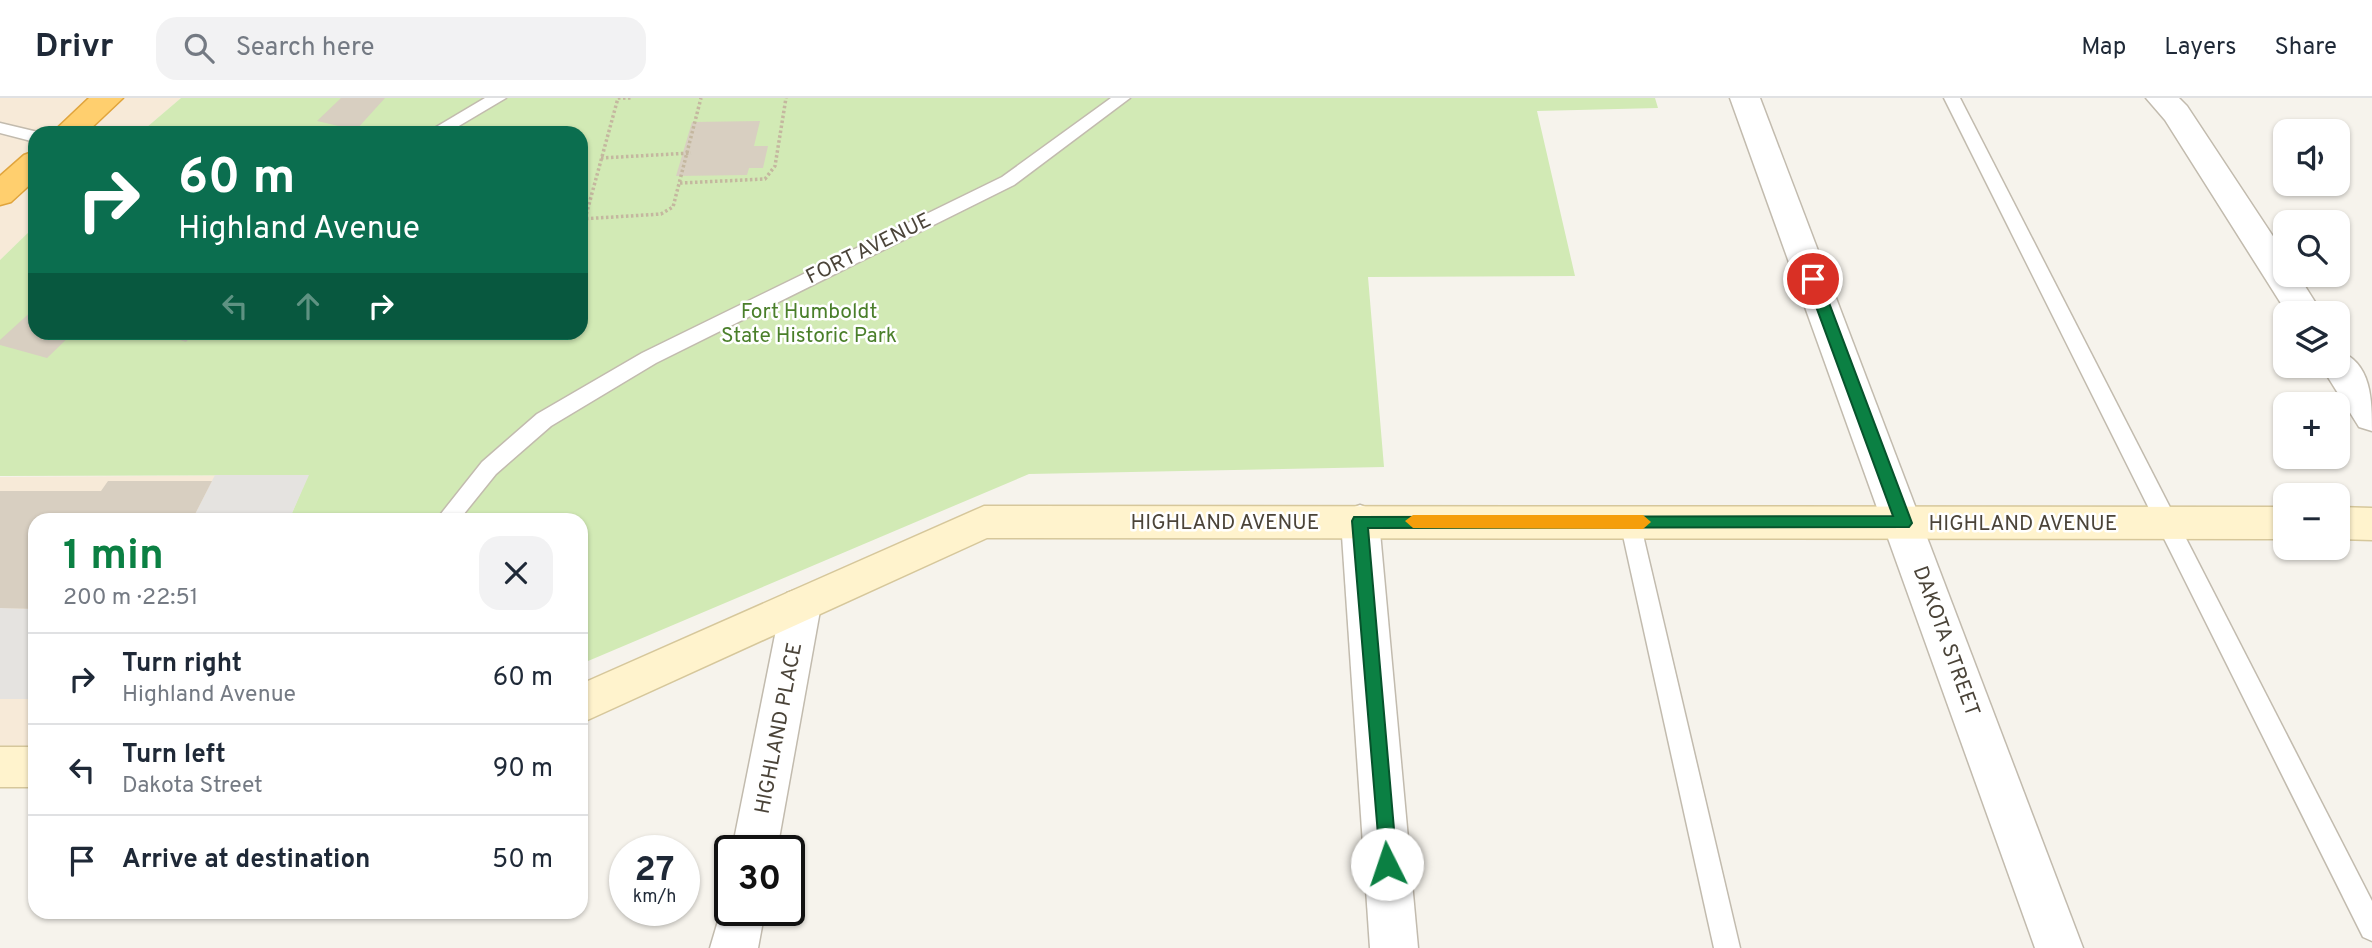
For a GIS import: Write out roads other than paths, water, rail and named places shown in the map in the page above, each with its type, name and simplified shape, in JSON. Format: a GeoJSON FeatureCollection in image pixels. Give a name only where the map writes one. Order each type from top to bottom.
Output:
{"type":"FeatureCollection","features":[{"type":"Feature","properties":{"kind":"highway"},"geometry":{"type":"LineString","coordinates":[[75,126],[107,98]]}},
{"type":"Feature","properties":{"kind":"highway"},"geometry":{"type":"LineString","coordinates":[[0,194],[28,168]]}},
{"type":"Feature","properties":{"kind":"street","name":"DAKOTA STREET"},"geometry":{"type":"LineString","coordinates":[[1745,98],[2059,948]]}},
{"type":"Feature","properties":{"kind":"street"},"geometry":{"type":"LineString","coordinates":[[2161,98],[2176,113],[2297,301]]}},
{"type":"Feature","properties":{"kind":"street"},"geometry":{"type":"LineString","coordinates":[[2347,378],[2372,417]]}},
{"type":"Feature","properties":{"kind":"street"},"geometry":{"type":"LineString","coordinates":[[1360,521],[1394,948]]}},
{"type":"Feature","properties":{"kind":"street","name":"HIGHLAND AVENUE"},"geometry":{"type":"LineString","coordinates":[[588,701],[984,522],[2273,523]]}},
{"type":"Feature","properties":{"kind":"street"},"geometry":{"type":"LineString","coordinates":[[2350,523],[2372,524]]}},
{"type":"Feature","properties":{"kind":"street","name":"HIGHLAND PLACE"},"geometry":{"type":"LineString","coordinates":[[757,835],[801,605]]}},
{"type":"Feature","properties":{"kind":"street"},"geometry":{"type":"LineString","coordinates":[[0,767],[28,767]]}},
{"type":"Feature","properties":{"kind":"street"},"geometry":{"type":"LineString","coordinates":[[734,948],[739,926]]}},
{"type":"Feature","properties":{"kind":"lane"},"geometry":{"type":"LineString","coordinates":[[447,126],[498,98]]}},
{"type":"Feature","properties":{"kind":"lane","name":"FORT AVENUE"},"geometry":{"type":"LineString","coordinates":[[452,513],[489,468],[544,420],[649,358],[1008,181],[1122,98]]}},
{"type":"Feature","properties":{"kind":"lane"},"geometry":{"type":"LineString","coordinates":[[1952,98],[2372,928]]}},
{"type":"Feature","properties":{"kind":"lane"},"geometry":{"type":"LineString","coordinates":[[0,128],[28,134]]}},
{"type":"Feature","properties":{"kind":"lane"},"geometry":{"type":"LineString","coordinates":[[1629,522],[1727,948]]}},
{"type":"Feature","properties":{"kind":"park label","name":"Fort Humboldt State Historic Park"},"geometry":{"type":"Point","coordinates":[809,323]}}]}
